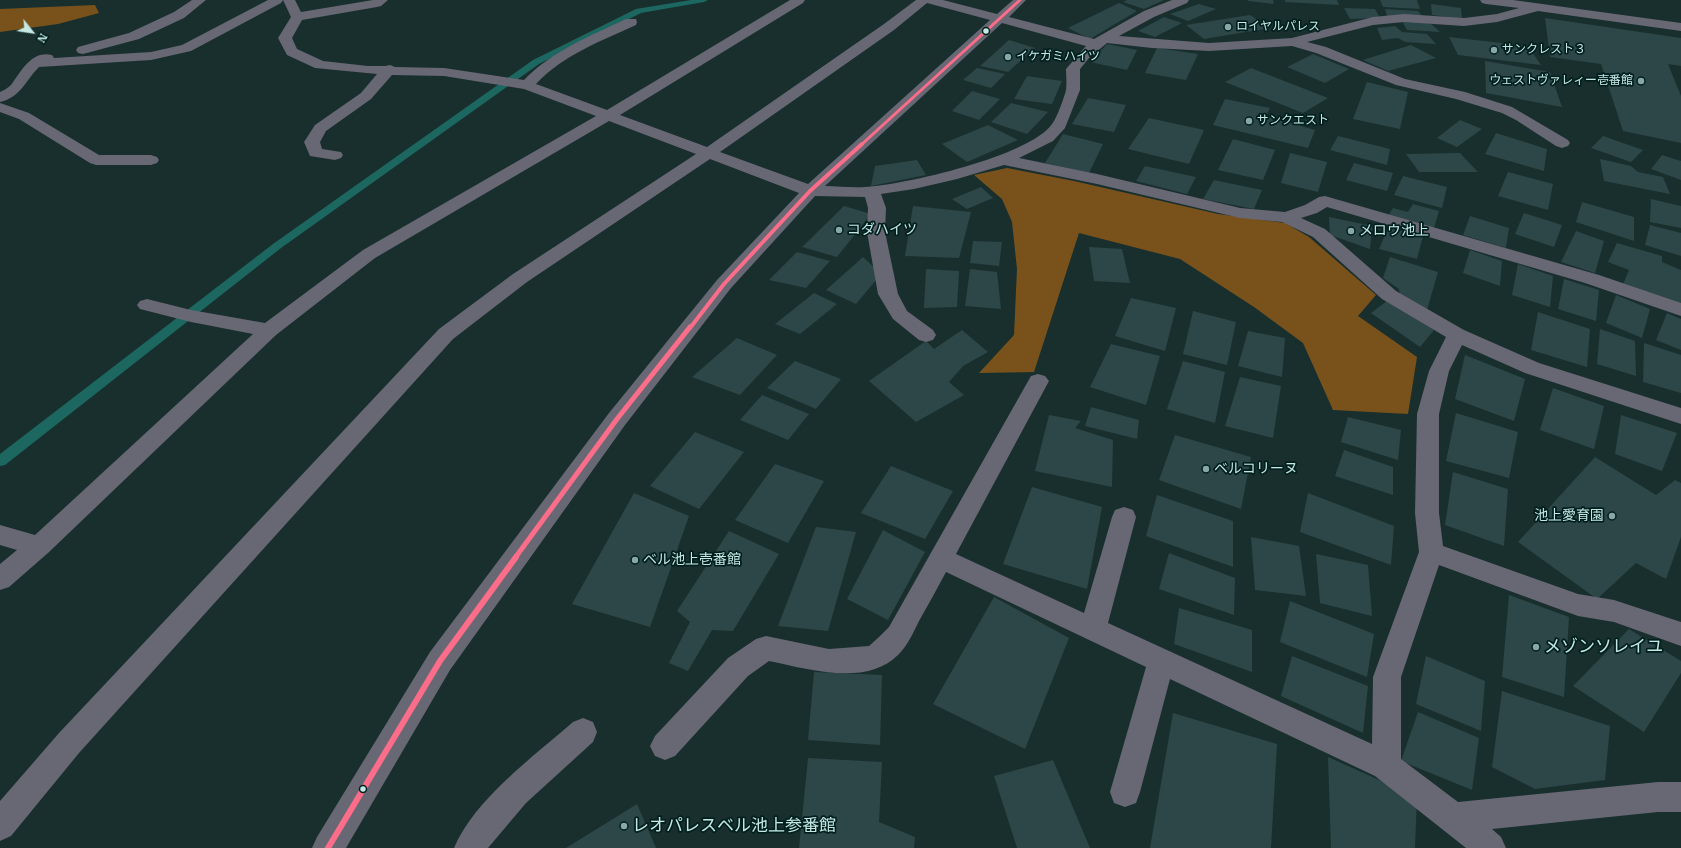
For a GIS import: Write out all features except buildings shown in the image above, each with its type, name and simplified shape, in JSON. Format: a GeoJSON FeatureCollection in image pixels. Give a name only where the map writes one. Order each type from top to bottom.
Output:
{"type":"FeatureCollection","features":[{"type":"Feature","properties":{"kind":"street"},"geometry":{"type":"LineString","coordinates":[[0,98],[15,89],[25,73],[35,64],[51,56],[91,48],[134,36],[179,15],[200,0]]}},
{"type":"Feature","properties":{"kind":"street"},"geometry":{"type":"LineString","coordinates":[[35,64],[151,56],[186,48],[277,0]]}},
{"type":"Feature","properties":{"kind":"street"},"geometry":{"type":"LineString","coordinates":[[290,0],[297,17]]}},
{"type":"Feature","properties":{"kind":"street"},"geometry":{"type":"LineString","coordinates":[[382,0],[377,3],[297,17],[284,38],[292,52],[320,65],[368,70],[390,69],[444,72],[527,85],[707,154],[810,191],[872,191],[914,184],[957,174],[1003,160],[1048,138],[1060,125],[1073,90],[1073,69],[1101,42],[1149,14],[1183,0]]}},
{"type":"Feature","properties":{"kind":"street"},"geometry":{"type":"LineString","coordinates":[[0,579],[39,546],[268,330],[369,254],[607,116],[799,0]]}},
{"type":"Feature","properties":{"kind":"street"},"geometry":{"type":"LineString","coordinates":[[0,825],[69,743],[446,334],[520,278],[707,154],[889,27],[924,0]]}},
{"type":"Feature","properties":{"kind":"street"},"geometry":{"type":"LineString","coordinates":[[929,0],[1101,42],[1209,47],[1292,42],[1373,21],[1404,18],[1464,22],[1497,18],[1539,7]]}},
{"type":"Feature","properties":{"kind":"street"},"geometry":{"type":"LineString","coordinates":[[328,848],[440,661],[617,420],[724,284],[810,191],[1020,0]]}},
{"type":"Feature","properties":{"kind":"street"},"geometry":{"type":"LineString","coordinates":[[1486,0],[1681,27]]}},
{"type":"Feature","properties":{"kind":"street"},"geometry":{"type":"LineString","coordinates":[[1562,0],[1681,16]]}},
{"type":"Feature","properties":{"kind":"street"},"geometry":{"type":"LineString","coordinates":[[527,85],[538,72],[564,55],[631,22]]}},
{"type":"Feature","properties":{"kind":"street"},"geometry":{"type":"LineString","coordinates":[[1292,42],[1321,50],[1401,82],[1460,95],[1507,110],[1522,117],[1562,143]]}},
{"type":"Feature","properties":{"kind":"street"},"geometry":{"type":"LineString","coordinates":[[335,155],[316,153],[312,142],[320,128],[366,96],[390,69]]}},
{"type":"Feature","properties":{"kind":"street"},"geometry":{"type":"LineString","coordinates":[[0,107],[24,116],[96,160],[151,160]]}},
{"type":"Feature","properties":{"kind":"street"},"geometry":{"type":"LineString","coordinates":[[1003,160],[1097,179],[1240,213],[1286,217],[1319,233],[1390,295],[1457,334],[1532,368],[1681,416]]}},
{"type":"Feature","properties":{"kind":"street"},"geometry":{"type":"LineString","coordinates":[[872,191],[877,208],[876,232],[888,294],[900,315],[926,335]]}},
{"type":"Feature","properties":{"kind":"street"},"geometry":{"type":"LineString","coordinates":[[1286,217],[1311,209],[1326,201],[1592,278],[1681,310]]}},
{"type":"Feature","properties":{"kind":"street"},"geometry":{"type":"LineString","coordinates":[[147,305],[192,316],[268,330]]}},
{"type":"Feature","properties":{"kind":"street"},"geometry":{"type":"LineString","coordinates":[[1386,766],[1387,677],[1431,552],[1427,513],[1428,414],[1439,371],[1457,334]]}},
{"type":"Feature","properties":{"kind":"street"},"geometry":{"type":"LineString","coordinates":[[665,746],[738,668],[766,648],[829,661],[874,658],[889,646],[898,635],[1038,381]]}},
{"type":"Feature","properties":{"kind":"street"},"geometry":{"type":"LineString","coordinates":[[1093,628],[1124,517]]}},
{"type":"Feature","properties":{"kind":"street"},"geometry":{"type":"LineString","coordinates":[[0,535],[39,546]]}},
{"type":"Feature","properties":{"kind":"street"},"geometry":{"type":"LineString","coordinates":[[1431,552],[1578,605],[1614,611],[1681,634]]}},
{"type":"Feature","properties":{"kind":"street"},"geometry":{"type":"LineString","coordinates":[[940,558],[1093,628],[1386,766],[1454,818],[1490,848]]}},
{"type":"Feature","properties":{"kind":"street"},"geometry":{"type":"LineString","coordinates":[[1125,792],[1161,661]]}},
{"type":"Feature","properties":{"kind":"street"},"geometry":{"type":"LineString","coordinates":[[470,848],[474,840],[515,792],[583,732]]}},
{"type":"Feature","properties":{"kind":"street"},"geometry":{"type":"LineString","coordinates":[[1454,818],[1681,797]]}},
{"type":"Feature","properties":{"kind":"shaded area"},"geometry":{"type":"Polygon","coordinates":[[[95,5],[99,13],[58,24],[0,32],[0,9],[95,5]]]}},
{"type":"Feature","properties":{"kind":"shaded area"},"geometry":{"type":"Polygon","coordinates":[[[1007,168],[1074,181],[1218,214],[1285,223],[1309,237],[1376,295],[1358,316],[1417,357],[1408,414],[1333,410],[1303,343],[1254,307],[1180,259],[1079,233],[1034,372],[979,373],[1014,335],[1017,269],[1012,222],[1002,199],[974,175],[1007,168]]]}},
{"type":"Feature","properties":{"kind":"waterway"},"geometry":{"type":"LineString","coordinates":[[0,461],[277,246],[536,62],[639,11],[704,0]]}},
{"type":"Feature","properties":{"kind":"transit line"},"geometry":{"type":"LineString","coordinates":[[328,848],[440,661],[617,419],[724,284],[810,191],[1020,0]]}},
{"type":"Feature","properties":{"kind":"place","name":"ロイヤルパレス"},"geometry":{"type":"Point","coordinates":[1228,27]}},
{"type":"Feature","properties":{"kind":"place","name":"サンクレスト３"},"geometry":{"type":"Point","coordinates":[1494,50]}},
{"type":"Feature","properties":{"kind":"place","name":"イケガミハイツ"},"geometry":{"type":"Point","coordinates":[1008,57]}},
{"type":"Feature","properties":{"kind":"place","name":"ウェストヴァレィー壱番館"},"geometry":{"type":"Point","coordinates":[1641,81]}},
{"type":"Feature","properties":{"kind":"place","name":"サンクエスト"},"geometry":{"type":"Point","coordinates":[1249,121]}},
{"type":"Feature","properties":{"kind":"place","name":"コダハイツ"},"geometry":{"type":"Point","coordinates":[839,230]}},
{"type":"Feature","properties":{"kind":"place","name":"メロウ池上"},"geometry":{"type":"Point","coordinates":[1351,231]}},
{"type":"Feature","properties":{"kind":"place","name":"ベルコリーヌ"},"geometry":{"type":"Point","coordinates":[1206,469]}},
{"type":"Feature","properties":{"kind":"place","name":"池上愛育園"},"geometry":{"type":"Point","coordinates":[1612,516]}},
{"type":"Feature","properties":{"kind":"place","name":"ベル池上壱番館"},"geometry":{"type":"Point","coordinates":[635,560]}},
{"type":"Feature","properties":{"kind":"place","name":"メゾンソレイユ"},"geometry":{"type":"Point","coordinates":[1536,647]}},
{"type":"Feature","properties":{"kind":"place","name":"レオパレスベル池上参番館"},"geometry":{"type":"Point","coordinates":[624,826]}}]}
